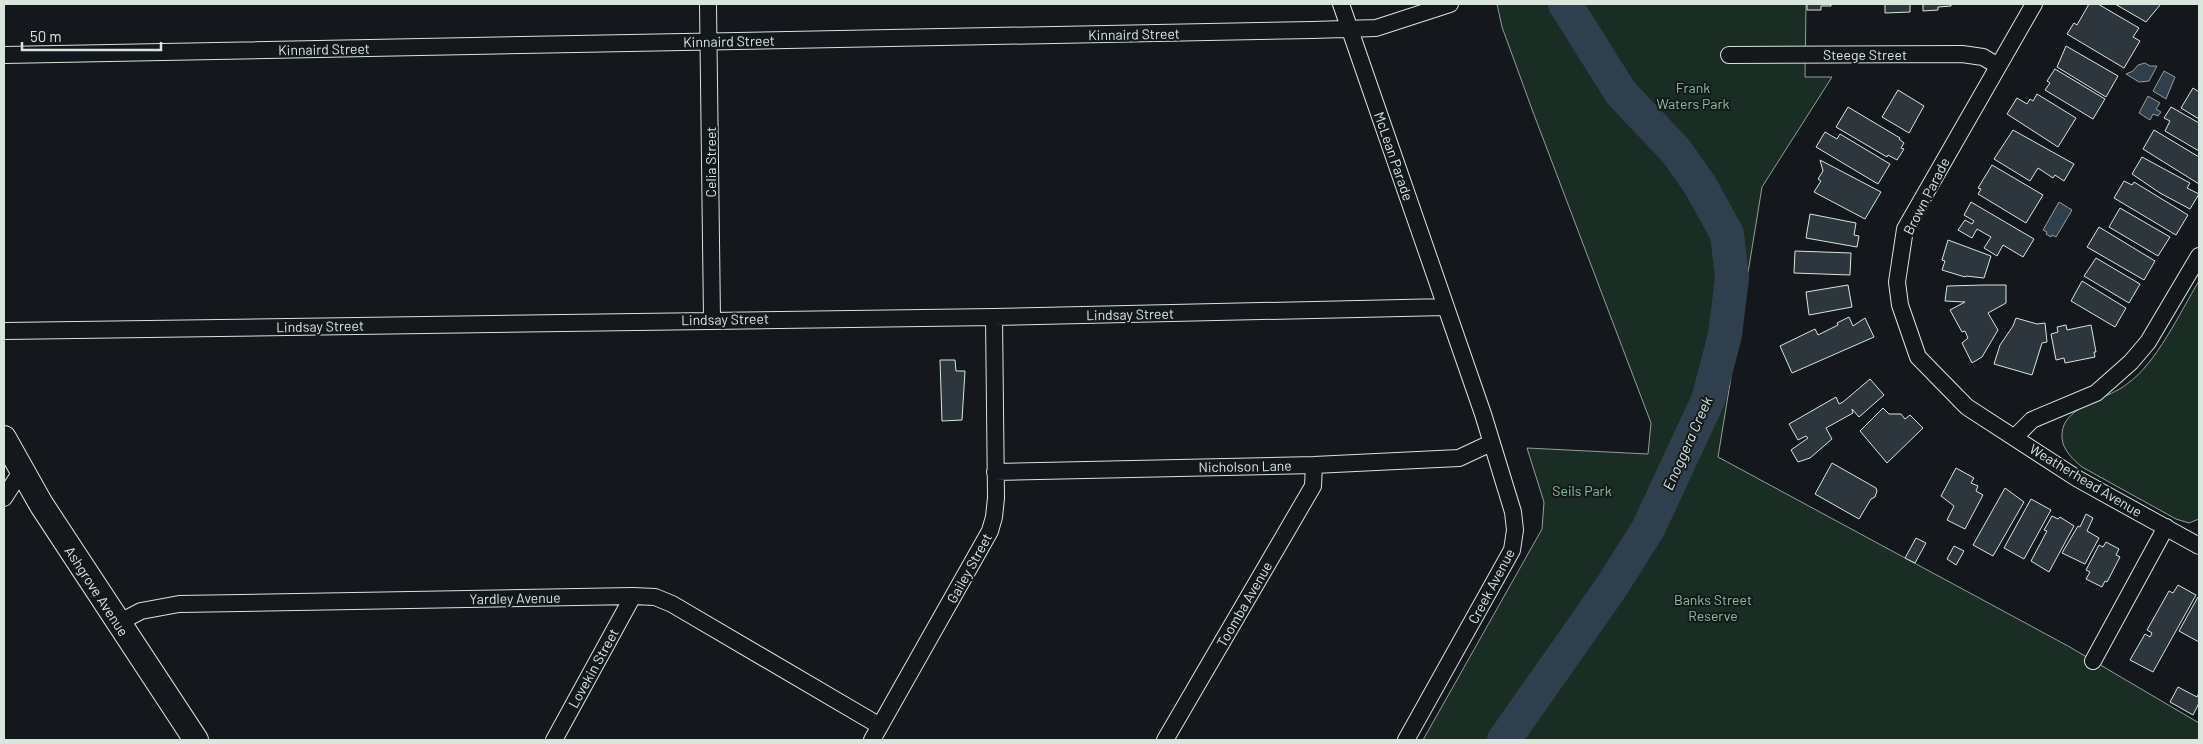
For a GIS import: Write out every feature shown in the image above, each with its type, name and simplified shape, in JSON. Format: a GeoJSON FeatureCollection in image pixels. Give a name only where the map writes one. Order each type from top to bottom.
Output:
{"type":"FeatureCollection","features":[{"type":"Feature","properties":{"kind":"main road","name":"Ashgrove Avenue"},"geometry":{"type":"LineString","coordinates":[[4,438],[41,504],[196,740]]}},
{"type":"Feature","properties":{"kind":"street","name":"Celia Street"},"geometry":{"type":"LineString","coordinates":[[708,4],[712,319]]}},
{"type":"Feature","properties":{"kind":"street","name":"McLean Parade"},"geometry":{"type":"LineString","coordinates":[[1341,4],[1446,308]]}},
{"type":"Feature","properties":{"kind":"street","name":"Kinnaird Street"},"geometry":{"type":"LineString","coordinates":[[4,55],[1376,28],[1450,4]]}},
{"type":"Feature","properties":{"kind":"street","name":"Brown Parade"},"geometry":{"type":"LineString","coordinates":[[1975,413],[1967,408],[1918,357],[1900,305],[1897,282],[1905,229],[2034,4]]}},
{"type":"Feature","properties":{"kind":"street","name":"Steege Street"},"geometry":{"type":"LineString","coordinates":[[1729,55],[1962,54],[1983,58],[1998,66]]}},
{"type":"Feature","properties":{"kind":"street"},"geometry":{"type":"LineString","coordinates":[[2015,437],[2032,420],[2096,393],[2131,362],[2148,342],[2199,256]]}},
{"type":"Feature","properties":{"kind":"street","name":"Lindsay Street"},"geometry":{"type":"LineString","coordinates":[[4,331],[1446,308]]}},
{"type":"Feature","properties":{"kind":"street","name":"Creek Avenue"},"geometry":{"type":"LineString","coordinates":[[1406,740],[1512,550],[1515,530],[1513,512],[1483,414],[1446,308]]}},
{"type":"Feature","properties":{"kind":"street","name":"Gailey Street"},"geometry":{"type":"LineString","coordinates":[[876,733],[990,532],[994,518],[996,498],[994,316]]}},
{"type":"Feature","properties":{"kind":"street","name":"Weatherhead Avenue"},"geometry":{"type":"LineString","coordinates":[[1975,413],[2078,479],[2199,546]]}},
{"type":"Feature","properties":{"kind":"street","name":"Nicholson Lane"},"geometry":{"type":"LineString","coordinates":[[995,472],[1314,464],[1459,458],[1491,443]]}},
{"type":"Feature","properties":{"kind":"street","name":"Toomba Avenue"},"geometry":{"type":"LineString","coordinates":[[1165,740],[1313,486],[1314,464]]}},
{"type":"Feature","properties":{"kind":"street"},"geometry":{"type":"LineString","coordinates":[[4,498],[22,470]]}},
{"type":"Feature","properties":{"kind":"street"},"geometry":{"type":"LineString","coordinates":[[2093,661],[2166,527]]}},
{"type":"Feature","properties":{"kind":"street","name":"Lovekin Street"},"geometry":{"type":"LineString","coordinates":[[554,740],[633,596]]}},
{"type":"Feature","properties":{"kind":"street","name":"Yardley Avenue"},"geometry":{"type":"LineString","coordinates":[[118,623],[141,611],[179,604],[655,597],[672,604],[876,733]]}},
{"type":"Feature","properties":{"kind":"green space"},"geometry":{"type":"Polygon","coordinates":[[[1497,4],[1806,4],[1805,77],[1832,77],[1762,187],[1718,457],[2068,646],[2199,723],[2199,740],[1423,740],[1542,529],[1544,502],[1527,448],[1648,454],[1651,423],[1533,112],[1502,27],[1497,4]]]}},
{"type":"Feature","properties":{"kind":"green space"},"geometry":{"type":"Polygon","coordinates":[[[2199,281],[2199,519],[2189,523],[2176,519],[2082,467],[2069,454],[2063,444],[2062,432],[2069,418],[2083,406],[2120,389],[2138,375],[2158,350],[2199,281]]]}},
{"type":"Feature","properties":{"kind":"water"},"geometry":{"type":"Polygon","coordinates":[[[2145,63],[2150,66],[2157,66],[2149,81],[2139,82],[2126,74],[2133,71],[2138,65],[2145,63]]]}},
{"type":"Feature","properties":{"kind":"water"},"geometry":{"type":"Polygon","coordinates":[[[2164,71],[2175,77],[2166,99],[2153,91],[2164,71]]]}},
{"type":"Feature","properties":{"kind":"water"},"geometry":{"type":"Polygon","coordinates":[[[2148,96],[2160,103],[2156,109],[2161,112],[2158,116],[2153,114],[2150,120],[2139,113],[2148,96]]]}},
{"type":"Feature","properties":{"kind":"water"},"geometry":{"type":"Polygon","coordinates":[[[2059,202],[2072,210],[2056,237],[2052,235],[2051,237],[2043,230],[2059,202]]]}},
{"type":"Feature","properties":{"kind":"building"},"geometry":{"type":"Polygon","coordinates":[[[1807,4],[1831,4],[1831,6],[1821,6],[1821,10],[1807,10],[1807,4]]]}},
{"type":"Feature","properties":{"kind":"building"},"geometry":{"type":"Polygon","coordinates":[[[1885,4],[1910,4],[1910,12],[1885,13],[1885,4]]]}},
{"type":"Feature","properties":{"kind":"building"},"geometry":{"type":"Polygon","coordinates":[[[1923,4],[1951,4],[1951,6],[1938,7],[1938,10],[1923,11],[1923,4]]]}},
{"type":"Feature","properties":{"kind":"building"},"geometry":{"type":"Polygon","coordinates":[[[2089,4],[2098,4],[2139,28],[2133,37],[2140,41],[2124,68],[2067,34],[2074,23],[2077,25],[2089,4]]]}},
{"type":"Feature","properties":{"kind":"building"},"geometry":{"type":"Polygon","coordinates":[[[2115,4],[2158,4],[2160,5],[2146,22],[2115,4]]]}},
{"type":"Feature","properties":{"kind":"building"},"geometry":{"type":"Polygon","coordinates":[[[2066,46],[2118,76],[2106,97],[2057,67],[2066,46]]]}},
{"type":"Feature","properties":{"kind":"building"},"geometry":{"type":"Polygon","coordinates":[[[2055,69],[2105,99],[2093,119],[2045,90],[2050,83],[2047,81],[2055,69]]]}},
{"type":"Feature","properties":{"kind":"building"},"geometry":{"type":"Polygon","coordinates":[[[2193,88],[2199,92],[2199,119],[2181,108],[2193,88]]]}},
{"type":"Feature","properties":{"kind":"building"},"geometry":{"type":"Polygon","coordinates":[[[1898,90],[1924,106],[1909,133],[1882,117],[1898,90]]]}},
{"type":"Feature","properties":{"kind":"building"},"geometry":{"type":"Polygon","coordinates":[[[2037,94],[2076,118],[2058,147],[2007,114],[2017,98],[2027,104],[2030,99],[2033,101],[2037,94]]]}},
{"type":"Feature","properties":{"kind":"building"},"geometry":{"type":"Polygon","coordinates":[[[1848,107],[1900,138],[1904,143],[1901,148],[1904,149],[1897,160],[1888,155],[1887,157],[1836,127],[1848,107]]]}},
{"type":"Feature","properties":{"kind":"building"},"geometry":{"type":"Polygon","coordinates":[[[2171,107],[2199,123],[2199,151],[2165,131],[2170,121],[2164,118],[2171,107]]]}},
{"type":"Feature","properties":{"kind":"building"},"geometry":{"type":"Polygon","coordinates":[[[2013,130],[2074,164],[2064,181],[2055,175],[2053,178],[2038,168],[2030,181],[1994,159],[2013,130]]]}},
{"type":"Feature","properties":{"kind":"building"},"geometry":{"type":"Polygon","coordinates":[[[2154,130],[2199,157],[2199,184],[2143,149],[2154,130]]]}},
{"type":"Feature","properties":{"kind":"building"},"geometry":{"type":"Polygon","coordinates":[[[1825,132],[1837,139],[1840,134],[1890,164],[1878,184],[1816,147],[1825,132]]]}},
{"type":"Feature","properties":{"kind":"building"},"geometry":{"type":"Polygon","coordinates":[[[2142,157],[2190,183],[2187,188],[2199,194],[2190,209],[2160,193],[2132,174],[2142,157]]]}},
{"type":"Feature","properties":{"kind":"building"},"geometry":{"type":"Polygon","coordinates":[[[1820,160],[1881,192],[1865,219],[1814,192],[1821,181],[1818,179],[1823,171],[1820,160]]]}},
{"type":"Feature","properties":{"kind":"building"},"geometry":{"type":"Polygon","coordinates":[[[1992,165],[2043,195],[2026,223],[1978,194],[1981,189],[1978,188],[1992,165]]]}},
{"type":"Feature","properties":{"kind":"building"},"geometry":{"type":"Polygon","coordinates":[[[2124,181],[2132,185],[2134,182],[2188,215],[2176,235],[2114,198],[2124,181]]]}},
{"type":"Feature","properties":{"kind":"building"},"geometry":{"type":"Polygon","coordinates":[[[1971,202],[2034,239],[2023,257],[2003,245],[1997,256],[1984,248],[1991,237],[1977,229],[1972,238],[1958,230],[1965,220],[1972,224],[1974,221],[1964,215],[1971,202]]]}},
{"type":"Feature","properties":{"kind":"building"},"geometry":{"type":"Polygon","coordinates":[[[2120,208],[2170,237],[2158,256],[2109,227],[2120,208]]]}},
{"type":"Feature","properties":{"kind":"building"},"geometry":{"type":"Polygon","coordinates":[[[1810,214],[1856,223],[1854,235],[1859,236],[1857,247],[1806,238],[1810,214]]]}},
{"type":"Feature","properties":{"kind":"building"},"geometry":{"type":"Polygon","coordinates":[[[2099,227],[2155,261],[2144,280],[2087,247],[2099,227]]]}},
{"type":"Feature","properties":{"kind":"building"},"geometry":{"type":"Polygon","coordinates":[[[1948,240],[1991,256],[1984,278],[1965,277],[1942,270],[1945,261],[1942,260],[1948,240]]]}},
{"type":"Feature","properties":{"kind":"building"},"geometry":{"type":"Polygon","coordinates":[[[1795,251],[1851,253],[1850,275],[1794,273],[1795,251]]]}},
{"type":"Feature","properties":{"kind":"building"},"geometry":{"type":"Polygon","coordinates":[[[2096,258],[2140,284],[2129,303],[2084,276],[2096,258]]]}},
{"type":"Feature","properties":{"kind":"building"},"geometry":{"type":"Polygon","coordinates":[[[2082,281],[2126,308],[2115,327],[2071,301],[2082,281]]]}},
{"type":"Feature","properties":{"kind":"building"},"geometry":{"type":"Polygon","coordinates":[[[1848,285],[1852,307],[1809,315],[1806,292],[1848,285]]]}},
{"type":"Feature","properties":{"kind":"building"},"geometry":{"type":"Polygon","coordinates":[[[2006,285],[2006,303],[1988,313],[1998,330],[1982,357],[1972,363],[1962,343],[1968,338],[1965,331],[1962,332],[1950,310],[1965,302],[1945,301],[1947,286],[2006,285]]]}},
{"type":"Feature","properties":{"kind":"building"},"geometry":{"type":"Polygon","coordinates":[[[1849,317],[1853,326],[1865,318],[1874,337],[1792,373],[1780,346],[1815,329],[1818,335],[1849,317]]]}},
{"type":"Feature","properties":{"kind":"building"},"geometry":{"type":"Polygon","coordinates":[[[2016,318],[2037,324],[2045,323],[2047,342],[2042,343],[2032,375],[1994,364],[2000,345],[2016,318]]]}},
{"type":"Feature","properties":{"kind":"building"},"geometry":{"type":"Polygon","coordinates":[[[2066,325],[2067,330],[2091,325],[2096,352],[2094,352],[2095,357],[2065,363],[2064,358],[2056,360],[2051,334],[2058,332],[2057,327],[2066,325]]]}},
{"type":"Feature","properties":{"kind":"building"},"geometry":{"type":"Polygon","coordinates":[[[940,360],[955,360],[956,371],[965,371],[962,420],[942,421],[940,360]]]}},
{"type":"Feature","properties":{"kind":"building"},"geometry":{"type":"Polygon","coordinates":[[[1870,379],[1884,395],[1859,417],[1852,409],[1853,413],[1826,428],[1832,439],[1810,458],[1798,462],[1791,450],[1808,438],[1806,436],[1798,440],[1789,424],[1836,397],[1839,404],[1843,402],[1870,379]]]}},
{"type":"Feature","properties":{"kind":"building"},"geometry":{"type":"Polygon","coordinates":[[[1883,408],[1889,414],[1901,414],[1905,419],[1910,415],[1923,428],[1887,463],[1860,431],[1883,408]]]}},
{"type":"Feature","properties":{"kind":"building"},"geometry":{"type":"Polygon","coordinates":[[[1832,463],[1876,488],[1875,497],[1871,499],[1859,519],[1815,494],[1832,463]]]}},
{"type":"Feature","properties":{"kind":"building"},"geometry":{"type":"Polygon","coordinates":[[[1956,468],[1974,478],[1971,483],[1978,486],[1976,491],[1983,495],[1965,529],[1947,520],[1954,506],[1941,496],[1956,468]]]}},
{"type":"Feature","properties":{"kind":"building"},"geometry":{"type":"Polygon","coordinates":[[[2005,488],[2024,502],[1993,556],[1973,545],[2005,488]]]}},
{"type":"Feature","properties":{"kind":"building"},"geometry":{"type":"Polygon","coordinates":[[[2031,499],[2051,510],[2024,559],[2004,548],[2031,499]]]}},
{"type":"Feature","properties":{"kind":"building"},"geometry":{"type":"Polygon","coordinates":[[[2086,514],[2093,518],[2087,531],[2099,538],[2085,564],[2062,553],[2078,526],[2080,527],[2086,514]]]}},
{"type":"Feature","properties":{"kind":"building"},"geometry":{"type":"Polygon","coordinates":[[[2052,516],[2058,519],[2060,517],[2074,526],[2049,572],[2031,561],[2047,531],[2044,530],[2052,516]]]}},
{"type":"Feature","properties":{"kind":"building"},"geometry":{"type":"Polygon","coordinates":[[[1916,538],[1926,543],[1915,563],[1905,558],[1916,538]]]}},
{"type":"Feature","properties":{"kind":"building"},"geometry":{"type":"Polygon","coordinates":[[[2106,542],[2119,549],[2116,555],[2120,557],[2107,582],[2105,581],[2102,587],[2086,579],[2090,572],[2086,570],[2099,545],[2103,547],[2106,542]]]}},
{"type":"Feature","properties":{"kind":"building"},"geometry":{"type":"Polygon","coordinates":[[[1954,546],[1964,551],[1956,565],[1947,559],[1954,546]]]}},
{"type":"Feature","properties":{"kind":"building"},"geometry":{"type":"Polygon","coordinates":[[[2178,585],[2196,595],[2153,672],[2130,660],[2145,634],[2150,637],[2152,633],[2147,630],[2169,591],[2173,593],[2178,585]]]}},
{"type":"Feature","properties":{"kind":"building"},"geometry":{"type":"Polygon","coordinates":[[[2199,597],[2199,642],[2179,631],[2199,597]]]}},
{"type":"Feature","properties":{"kind":"building"},"geometry":{"type":"Polygon","coordinates":[[[2178,687],[2197,697],[2199,693],[2199,703],[2193,715],[2170,702],[2178,687]]]}},
{"type":"Feature","properties":{"kind":"waterway","name":"Enoggera Creek"},"geometry":{"type":"LineString","coordinates":[[1504,740],[1610,589],[1648,529],[1708,400],[1725,335],[1732,278],[1727,234],[1700,185],[1676,151],[1621,93],[1565,4]]}},
{"type":"Feature","properties":{"kind":"park label","name":"Frank Waters Park"},"geometry":{"type":"Point","coordinates":[1693,95]}},
{"type":"Feature","properties":{"kind":"park label","name":"Seils Park"},"geometry":{"type":"Point","coordinates":[1582,490]}},
{"type":"Feature","properties":{"kind":"park label","name":"Banks Street Reserve"},"geometry":{"type":"Point","coordinates":[1713,608]}}]}
